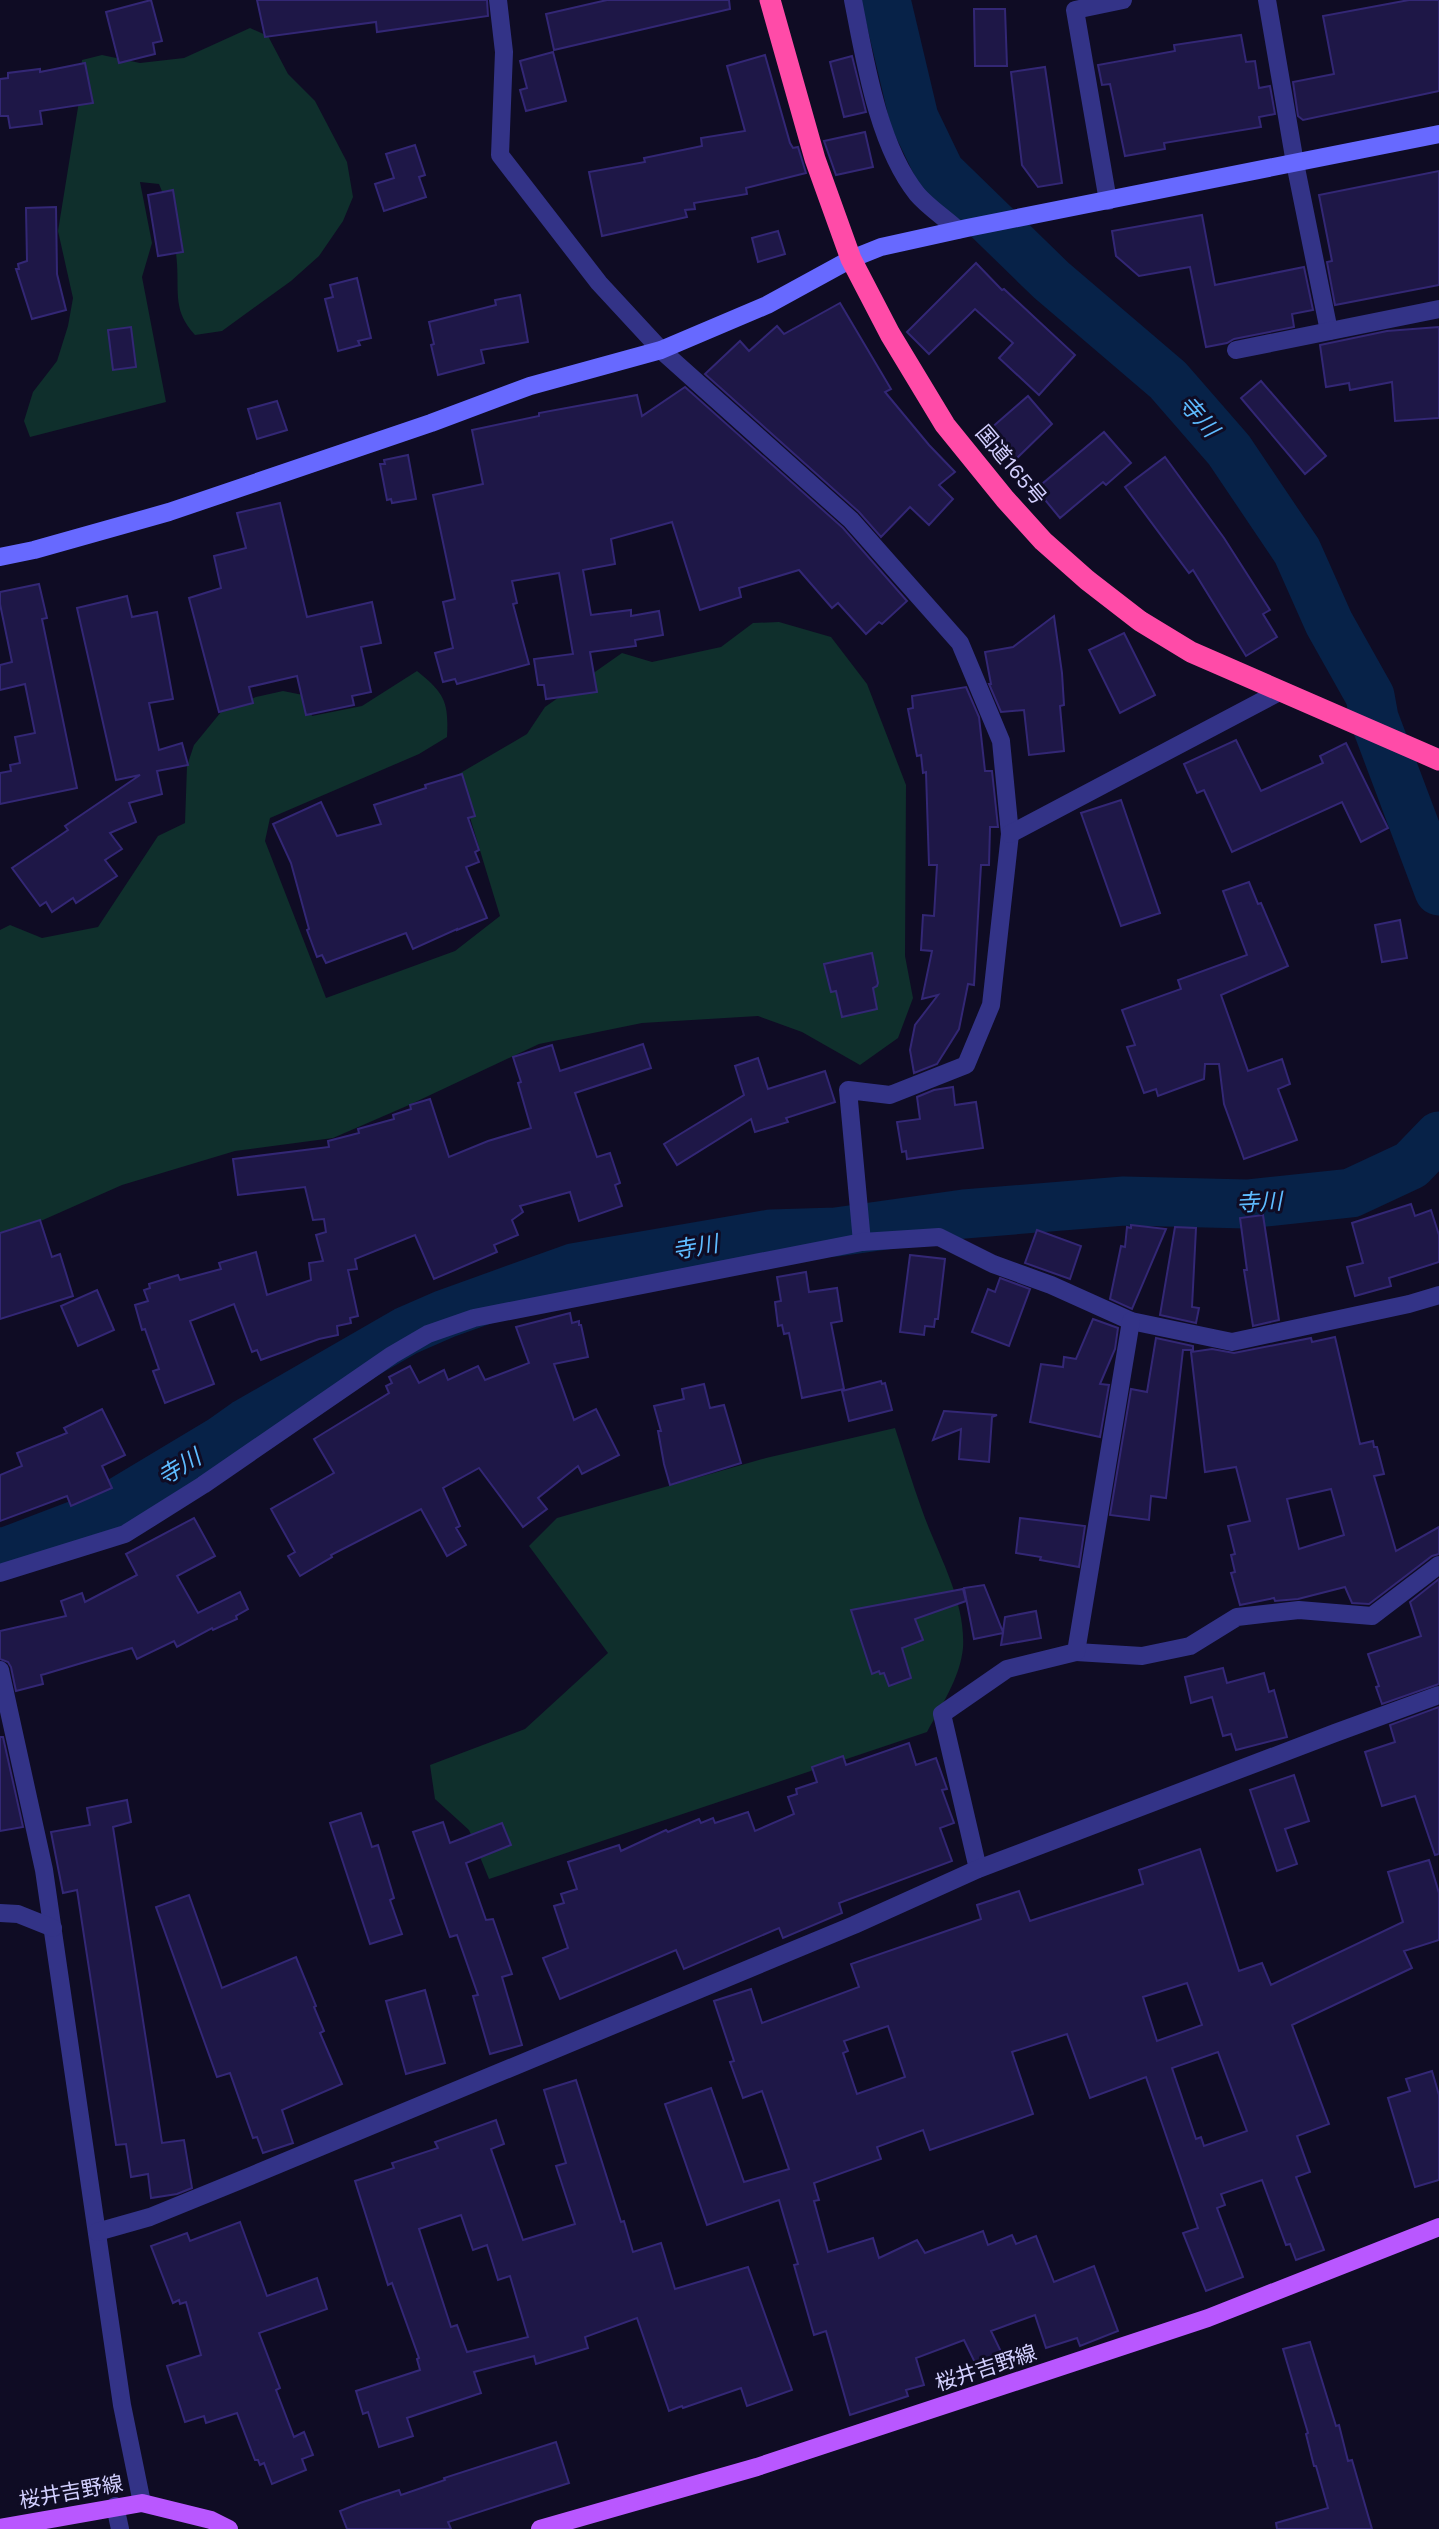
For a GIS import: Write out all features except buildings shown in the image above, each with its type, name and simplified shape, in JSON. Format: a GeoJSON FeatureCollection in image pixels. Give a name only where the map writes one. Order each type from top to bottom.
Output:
{"type":"FeatureCollection","features":[{"type":"Feature","properties":{"kind":"highway","name":"国道165号"},"geometry":{"type":"LineString","coordinates":[[770,0],[815,159],[851,259],[890,334],[945,425],[1005,499],[1043,541],[1087,580],[1140,621],[1191,652],[1439,760]]}},
{"type":"Feature","properties":{"kind":"main road","name":"桜井吉野線"},"geometry":{"type":"LineString","coordinates":[[540,2529],[757,2467],[1208,2318],[1439,2227]]}},
{"type":"Feature","properties":{"kind":"main road","name":"桜井吉野線"},"geometry":{"type":"LineString","coordinates":[[0,2528],[142,2503],[211,2520],[229,2529]]}},
{"type":"Feature","properties":{"kind":"street"},"geometry":{"type":"LineString","coordinates":[[498,0],[504,52],[500,155],[599,283],[661,350],[851,520],[960,643],[1001,741],[1010,834],[991,1005],[966,1065],[890,1095],[848,1090],[862,1241]]}},
{"type":"Feature","properties":{"kind":"street"},"geometry":{"type":"LineString","coordinates":[[853,0],[889,150],[918,195],[962,229]]}},
{"type":"Feature","properties":{"kind":"street"},"geometry":{"type":"LineString","coordinates":[[1108,201],[1075,10],[1123,0]]}},
{"type":"Feature","properties":{"kind":"street"},"geometry":{"type":"LineString","coordinates":[[1267,0],[1295,163],[1329,331]]}},
{"type":"Feature","properties":{"kind":"street"},"geometry":{"type":"LineString","coordinates":[[0,557],[34,551],[169,512],[431,423],[530,386],[661,350],[767,305],[851,259],[881,247],[1439,134]]}},
{"type":"Feature","properties":{"kind":"street"},"geometry":{"type":"LineString","coordinates":[[1236,350],[1439,309]]}},
{"type":"Feature","properties":{"kind":"street"},"geometry":{"type":"LineString","coordinates":[[1010,834],[1281,691]]}},
{"type":"Feature","properties":{"kind":"street"},"geometry":{"type":"LineString","coordinates":[[0,1573],[125,1534],[204,1485],[381,1363],[428,1334],[474,1318],[862,1241],[939,1237],[993,1264],[1051,1285],[1131,1321],[1232,1342],[1409,1304],[1439,1295]]}},
{"type":"Feature","properties":{"kind":"street"},"geometry":{"type":"LineString","coordinates":[[1076,1652],[1131,1321]]}},
{"type":"Feature","properties":{"kind":"street"},"geometry":{"type":"LineString","coordinates":[[978,1869],[942,1714],[1007,1669],[1076,1652],[1142,1656],[1178,1649],[1190,1646],[1237,1617],[1299,1610],[1372,1616],[1439,1565]]}},
{"type":"Feature","properties":{"kind":"street"},"geometry":{"type":"LineString","coordinates":[[0,1670],[44,1870],[122,2405],[142,2503]]}},
{"type":"Feature","properties":{"kind":"street"},"geometry":{"type":"LineString","coordinates":[[97,2232],[150,2217],[253,2175],[832,1934],[978,1869],[1335,1732],[1439,1695]]}},
{"type":"Feature","properties":{"kind":"street"},"geometry":{"type":"LineString","coordinates":[[0,1913],[18,1914],[53,1928]]}},
{"type":"Feature","properties":{"kind":"street"},"geometry":{"type":"LineString","coordinates":[[115,2506],[120,2529]]}},
{"type":"Feature","properties":{"kind":"green space"},"geometry":{"type":"Polygon","coordinates":[[[250,28],[268,36],[288,74],[315,101],[347,162],[353,197],[343,221],[319,256],[291,281],[222,331],[195,335],[180,310],[175,244],[163,194],[159,184],[140,182],[152,243],[142,277],[166,402],[30,437],[24,421],[33,392],[57,361],[73,298],[58,231],[80,95],[82,60],[102,55],[140,63],[184,58],[250,28]]]}},
{"type":"Feature","properties":{"kind":"green space"},"geometry":{"type":"Polygon","coordinates":[[[779,622],[831,637],[867,684],[906,785],[905,956],[913,998],[898,1038],[860,1065],[802,1032],[758,1016],[642,1023],[539,1044],[333,1138],[235,1151],[122,1185],[0,1239],[0,930],[10,925],[42,938],[98,927],[158,836],[185,823],[187,766],[194,745],[221,712],[256,697],[283,691],[308,696],[312,716],[362,706],[417,671],[439,692],[446,706],[447,737],[419,754],[270,818],[265,841],[326,998],[455,951],[500,916],[457,775],[527,734],[545,707],[622,653],[652,662],[721,647],[753,623],[779,622]]]}},
{"type":"Feature","properties":{"kind":"green space"},"geometry":{"type":"Polygon","coordinates":[[[895,1428],[922,1510],[949,1577],[963,1630],[963,1648],[958,1670],[927,1732],[489,1879],[469,1830],[435,1799],[430,1765],[525,1729],[608,1653],[529,1546],[557,1518],[766,1458],[895,1428]]]}},
{"type":"Feature","properties":{"kind":"waterway","name":"寺川"},"geometry":{"type":"LineString","coordinates":[[886,0],[914,118],[940,172],[1051,280],[1168,380],[1229,450],[1297,551],[1329,623],[1370,696],[1374,718],[1439,891]]}},
{"type":"Feature","properties":{"kind":"waterway","name":"寺川"},"geometry":{"type":"LineString","coordinates":[[0,1552],[87,1521],[246,1423],[406,1331],[445,1314],[573,1268],[771,1234],[836,1232],[964,1214],[1124,1201],[1247,1204],[1351,1193],[1411,1165],[1439,1136]]}}]}
